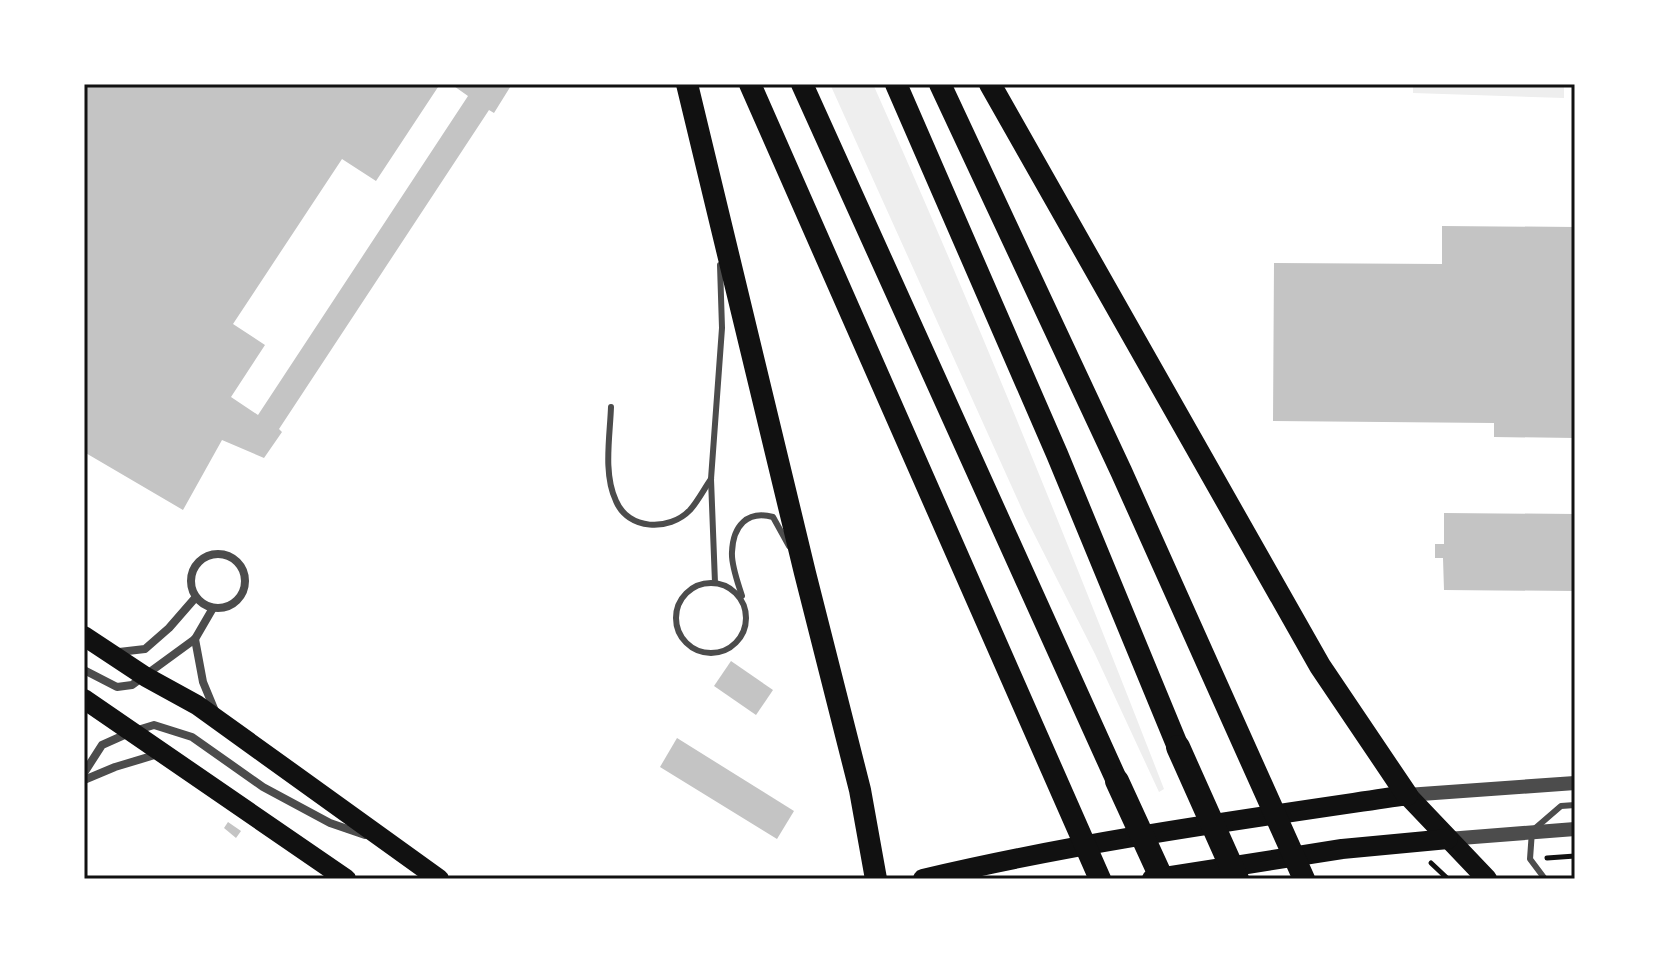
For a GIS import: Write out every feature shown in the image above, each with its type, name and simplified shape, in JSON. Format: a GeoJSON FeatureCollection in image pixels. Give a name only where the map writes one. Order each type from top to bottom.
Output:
{"type":"FeatureCollection","features":[{"type":"Feature","properties":{"kind":"highway"},"geometry":{"type":"LineString","coordinates":[[687,84],[860,790],[876,879]]}},
{"type":"Feature","properties":{"kind":"highway"},"geometry":{"type":"LineString","coordinates":[[750,84],[1100,879]]}},
{"type":"Feature","properties":{"kind":"highway"},"geometry":{"type":"LineString","coordinates":[[802,84],[1162,879]]}},
{"type":"Feature","properties":{"kind":"highway"},"geometry":{"type":"LineString","coordinates":[[896,84],[1237,879]]}},
{"type":"Feature","properties":{"kind":"highway"},"geometry":{"type":"LineString","coordinates":[[940,84],[1121,471],[1304,879]]}},
{"type":"Feature","properties":{"kind":"highway"},"geometry":{"type":"LineString","coordinates":[[990,84],[1320,666],[1407,795]]}},
{"type":"Feature","properties":{"kind":"main road"},"geometry":{"type":"LineString","coordinates":[[84,636],[229,728],[439,879]]}},
{"type":"Feature","properties":{"kind":"main road"},"geometry":{"type":"LineString","coordinates":[[84,699],[346,879]]}},
{"type":"Feature","properties":{"kind":"main road"},"geometry":{"type":"LineString","coordinates":[[923,879],[1046,852],[1407,795],[1487,879]]}},
{"type":"Feature","properties":{"kind":"main road"},"geometry":{"type":"LineString","coordinates":[[1152,879],[1342,849],[1448,839]]}},
{"type":"Feature","properties":{"kind":"street"},"geometry":{"type":"LineString","coordinates":[[216,554],[231,557],[238,562],[245,577],[242,594],[224,608],[213,608],[196,597],[191,582],[195,566],[216,554]]}},
{"type":"Feature","properties":{"kind":"street"},"geometry":{"type":"LineString","coordinates":[[102,647],[122,653],[145,649],[169,628],[196,597]]}},
{"type":"Feature","properties":{"kind":"street"},"geometry":{"type":"LineString","coordinates":[[84,670],[117,687],[132,685],[195,639],[213,608]]}},
{"type":"Feature","properties":{"kind":"street"},"geometry":{"type":"LineString","coordinates":[[195,639],[203,682],[212,707],[229,728]]}},
{"type":"Feature","properties":{"kind":"street"},"geometry":{"type":"LineString","coordinates":[[84,773],[102,745],[154,725],[192,737],[263,787],[330,823],[393,844]]}},
{"type":"Feature","properties":{"kind":"street"},"geometry":{"type":"LineString","coordinates":[[84,780],[162,753]]}},
{"type":"Feature","properties":{"kind":"street"},"geometry":{"type":"LineString","coordinates":[[1407,795],[1575,783]]}},
{"type":"Feature","properties":{"kind":"street"},"geometry":{"type":"LineString","coordinates":[[1448,839],[1575,829]]}},
{"type":"Feature","properties":{"kind":"lane"},"geometry":{"type":"LineString","coordinates":[[715,583],[711,479],[722,328],[719,213]]}},
{"type":"Feature","properties":{"kind":"lane"},"geometry":{"type":"LineString","coordinates":[[611,407],[609,472],[615,501],[628,518],[644,524],[662,525],[677,519],[689,511],[711,479]]}},
{"type":"Feature","properties":{"kind":"lane"},"geometry":{"type":"LineString","coordinates":[[743,603],[737,593],[727,586],[715,583],[697,585],[680,600],[676,611],[676,622],[683,640],[708,653],[728,648],[742,633],[746,613],[731,553],[738,528],[748,517],[759,513],[773,517],[805,573]]}},
{"type":"Feature","properties":{"kind":"lane"},"geometry":{"type":"LineString","coordinates":[[1545,879],[1530,859],[1532,831],[1561,806],[1575,805]]}},
{"type":"Feature","properties":{"kind":"path"},"geometry":{"type":"LineString","coordinates":[[1546,858],[1575,856]]}},
{"type":"Feature","properties":{"kind":"shaded area"},"geometry":{"type":"Polygon","coordinates":[[[830,84],[873,84],[1059,523],[1164,789],[1159,792],[1095,654],[1025,516],[830,84]]]}},
{"type":"Feature","properties":{"kind":"shaded area"},"geometry":{"type":"Polygon","coordinates":[[[1413,84],[1564,84],[1564,98],[1413,93],[1413,84]]]}},
{"type":"Feature","properties":{"kind":"building"},"geometry":{"type":"Polygon","coordinates":[[[84,84],[440,84],[376,181],[342,159],[233,324],[265,345],[231,397],[258,415],[468,96],[451,84],[512,84],[494,113],[489,110],[279,429],[282,432],[264,458],[222,440],[183,510],[84,452],[84,84]]]}},
{"type":"Feature","properties":{"kind":"building"},"geometry":{"type":"Polygon","coordinates":[[[1442,226],[1575,227],[1575,438],[1494,437],[1494,423],[1273,421],[1274,263],[1442,264],[1442,226]]]}},
{"type":"Feature","properties":{"kind":"building"},"geometry":{"type":"Polygon","coordinates":[[[1444,513],[1575,514],[1575,591],[1444,590],[1443,558],[1435,558],[1435,544],[1444,544],[1444,513]]]}},
{"type":"Feature","properties":{"kind":"building"},"geometry":{"type":"Polygon","coordinates":[[[731,661],[773,690],[756,715],[714,686],[731,661]]]}},
{"type":"Feature","properties":{"kind":"building"},"geometry":{"type":"Polygon","coordinates":[[[677,738],[794,811],[777,839],[660,767],[677,738]]]}},
{"type":"Feature","properties":{"kind":"building"},"geometry":{"type":"Polygon","coordinates":[[[228,822],[241,831],[236,838],[224,828],[228,822]]]}}]}
